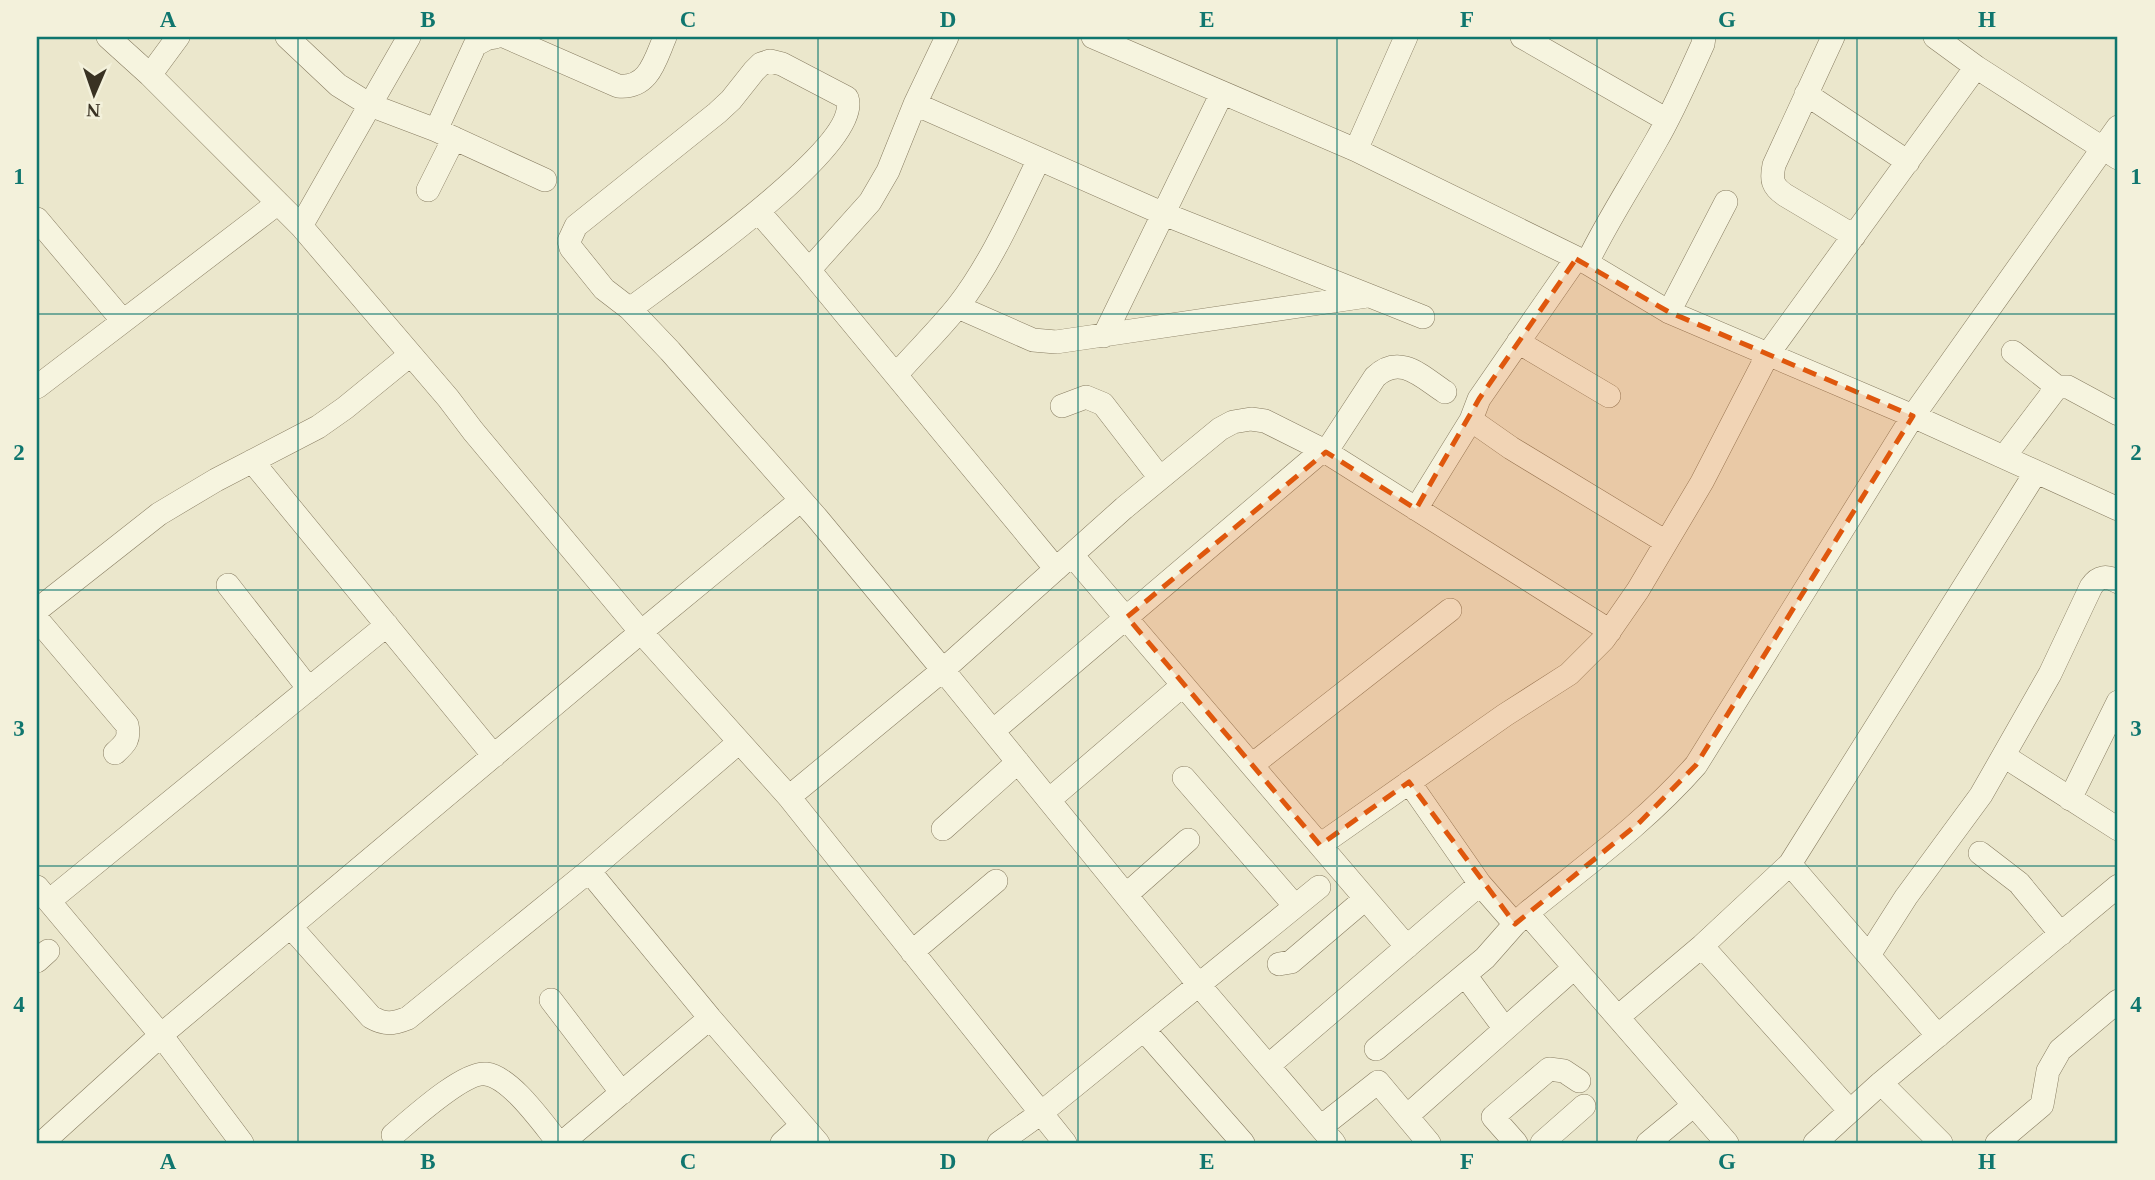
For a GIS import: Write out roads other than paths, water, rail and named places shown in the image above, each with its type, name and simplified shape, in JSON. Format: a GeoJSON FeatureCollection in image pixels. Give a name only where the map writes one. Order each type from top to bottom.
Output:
{"type":"FeatureCollection","features":[{"type":"Feature","properties":{"kind":"street"},"geometry":{"type":"LineString","coordinates":[[108,37],[150,75],[301,226],[641,632],[789,797],[1065,1143]]}},
{"type":"Feature","properties":{"kind":"street"},"geometry":{"type":"LineString","coordinates":[[150,75],[178,37]]}},
{"type":"Feature","properties":{"kind":"street"},"geometry":{"type":"LineString","coordinates":[[287,37],[338,85],[370,105],[445,134],[545,180]]}},
{"type":"Feature","properties":{"kind":"street"},"geometry":{"type":"LineString","coordinates":[[301,226],[409,37]]}},
{"type":"Feature","properties":{"kind":"street"},"geometry":{"type":"LineString","coordinates":[[428,190],[475,45],[495,37]]}},
{"type":"Feature","properties":{"kind":"street"},"geometry":{"type":"LineString","coordinates":[[506,37],[618,86],[626,87],[649,75],[665,37]]}},
{"type":"Feature","properties":{"kind":"street"},"geometry":{"type":"LineString","coordinates":[[809,270],[870,202],[888,171],[915,104],[947,37]]}},
{"type":"Feature","properties":{"kind":"street"},"geometry":{"type":"LineString","coordinates":[[1093,37],[1356,150],[1582,261],[1669,312],[1913,416],[2118,509]]}},
{"type":"Feature","properties":{"kind":"street"},"geometry":{"type":"LineString","coordinates":[[1356,150],[1406,37]]}},
{"type":"Feature","properties":{"kind":"street"},"geometry":{"type":"LineString","coordinates":[[1522,37],[1667,120]]}},
{"type":"Feature","properties":{"kind":"street"},"geometry":{"type":"LineString","coordinates":[[1416,509],[1471,420],[1479,399],[1518,342],[1605,228],[1667,120],[1704,37]]}},
{"type":"Feature","properties":{"kind":"street"},"geometry":{"type":"LineString","coordinates":[[1833,37],[1774,165],[1771,178],[1775,188],[1785,195],[1854,236]]}},
{"type":"Feature","properties":{"kind":"street"},"geometry":{"type":"LineString","coordinates":[[1935,37],[1976,67],[2111,153]]}},
{"type":"Feature","properties":{"kind":"street"},"geometry":{"type":"LineString","coordinates":[[630,309],[759,212],[826,148],[849,110],[847,98],[782,64],[770,61],[761,64],[731,100],[576,226],[570,236],[571,248],[604,289],[630,309],[670,351],[801,500],[1199,985],[1327,1135],[1378,1082],[1429,1143]]}},
{"type":"Feature","properties":{"kind":"street"},"geometry":{"type":"LineString","coordinates":[[1320,845],[1505,715],[1569,674],[1610,631],[1639,590],[1702,482],[1768,354],[1976,67]]}},
{"type":"Feature","properties":{"kind":"street"},"geometry":{"type":"LineString","coordinates":[[1104,336],[1222,93]]}},
{"type":"Feature","properties":{"kind":"street"},"geometry":{"type":"LineString","coordinates":[[1806,94],[1908,162]]}},
{"type":"Feature","properties":{"kind":"street"},"geometry":{"type":"LineString","coordinates":[[915,104],[1164,214],[1423,317]]}},
{"type":"Feature","properties":{"kind":"street"},"geometry":{"type":"LineString","coordinates":[[1376,1049],[1485,958],[1521,918],[1640,822],[1667,798],[1696,765],[1913,416],[2111,153],[2118,127]]}},
{"type":"Feature","properties":{"kind":"street"},"geometry":{"type":"LineString","coordinates":[[896,375],[958,307],[993,251],[1039,159]]}},
{"type":"Feature","properties":{"kind":"street"},"geometry":{"type":"LineString","coordinates":[[1669,312],[1726,202]]}},
{"type":"Feature","properties":{"kind":"street"},"geometry":{"type":"LineString","coordinates":[[37,387],[278,203]]}},
{"type":"Feature","properties":{"kind":"street"},"geometry":{"type":"LineString","coordinates":[[759,212],[896,375],[1064,562],[1127,617],[1407,947]]}},
{"type":"Feature","properties":{"kind":"street"},"geometry":{"type":"LineString","coordinates":[[38,221],[123,321]]}},
{"type":"Feature","properties":{"kind":"street"},"geometry":{"type":"LineString","coordinates":[[958,307],[1033,340],[1056,342],[1370,296]]}},
{"type":"Feature","properties":{"kind":"street"},"geometry":{"type":"LineString","coordinates":[[1518,342],[1609,396]]}},
{"type":"Feature","properties":{"kind":"street"},"geometry":{"type":"LineString","coordinates":[[2013,352],[2057,387],[2068,387],[2118,414]]}},
{"type":"Feature","properties":{"kind":"street"},"geometry":{"type":"LineString","coordinates":[[37,610],[159,514],[318,427],[410,355]]}},
{"type":"Feature","properties":{"kind":"street"},"geometry":{"type":"LineString","coordinates":[[993,731],[1324,451],[1375,377],[1384,369],[1396,366],[1410,369],[1445,392]]}},
{"type":"Feature","properties":{"kind":"street"},"geometry":{"type":"LineString","coordinates":[[2004,457],[2057,387]]}},
{"type":"Feature","properties":{"kind":"street"},"geometry":{"type":"LineString","coordinates":[[1062,406],[1086,397],[1102,404],[1160,478]]}},
{"type":"Feature","properties":{"kind":"street"},"geometry":{"type":"LineString","coordinates":[[789,797],[943,670],[1160,478],[1220,429],[1233,422],[1251,419],[1265,421],[1324,451],[1610,631]]}},
{"type":"Feature","properties":{"kind":"street"},"geometry":{"type":"LineString","coordinates":[[1471,420],[1522,455],[1666,542]]}},
{"type":"Feature","properties":{"kind":"street"},"geometry":{"type":"LineString","coordinates":[[252,461],[494,756]]}},
{"type":"Feature","properties":{"kind":"street"},"geometry":{"type":"LineString","coordinates":[[1618,1017],[1702,946],[1790,864],[2036,472]]}},
{"type":"Feature","properties":{"kind":"street"},"geometry":{"type":"LineString","coordinates":[[42,1143],[161,1035],[801,500]]}},
{"type":"Feature","properties":{"kind":"street"},"geometry":{"type":"LineString","coordinates":[[1869,955],[1906,897],[1981,795],[2065,645],[2095,580],[2112,578],[2118,582]]}},
{"type":"Feature","properties":{"kind":"street"},"geometry":{"type":"LineString","coordinates":[[228,585],[309,689]]}},
{"type":"Feature","properties":{"kind":"street"},"geometry":{"type":"LineString","coordinates":[[1252,765],[1450,610]]}},
{"type":"Feature","properties":{"kind":"street"},"geometry":{"type":"LineString","coordinates":[[37,619],[127,725],[129,736],[126,743],[115,753]]}},
{"type":"Feature","properties":{"kind":"street"},"geometry":{"type":"LineString","coordinates":[[242,1143],[161,1035],[43,894],[309,689],[387,625]]}},
{"type":"Feature","properties":{"kind":"street"},"geometry":{"type":"LineString","coordinates":[[1049,800],[1183,685]]}},
{"type":"Feature","properties":{"kind":"street"},"geometry":{"type":"LineString","coordinates":[[2070,799],[2118,702]]}},
{"type":"Feature","properties":{"kind":"street"},"geometry":{"type":"LineString","coordinates":[[291,927],[371,1017],[382,1024],[395,1024],[408,1018],[589,871],[738,743]]}},
{"type":"Feature","properties":{"kind":"street"},"geometry":{"type":"LineString","coordinates":[[2004,756],[2118,829]]}},
{"type":"Feature","properties":{"kind":"street"},"geometry":{"type":"LineString","coordinates":[[943,828],[1018,762]]}},
{"type":"Feature","properties":{"kind":"street"},"geometry":{"type":"LineString","coordinates":[[1184,778],[1287,913],[1304,951]]}},
{"type":"Feature","properties":{"kind":"street"},"geometry":{"type":"LineString","coordinates":[[1409,782],[1480,884],[1574,968],[1727,1143]]}},
{"type":"Feature","properties":{"kind":"street"},"geometry":{"type":"LineString","coordinates":[[1126,895],[1188,841]]}},
{"type":"Feature","properties":{"kind":"street"},"geometry":{"type":"LineString","coordinates":[[1980,853],[2019,883],[2061,933]]}},
{"type":"Feature","properties":{"kind":"street"},"geometry":{"type":"LineString","coordinates":[[1790,864],[1938,1036]]}},
{"type":"Feature","properties":{"kind":"street"},"geometry":{"type":"LineString","coordinates":[[589,871],[710,1018],[818,1143]]}},
{"type":"Feature","properties":{"kind":"street"},"geometry":{"type":"LineString","coordinates":[[912,951],[996,881]]}},
{"type":"Feature","properties":{"kind":"street"},"geometry":{"type":"LineString","coordinates":[[1268,1066],[1480,884]]}},
{"type":"Feature","properties":{"kind":"street"},"geometry":{"type":"LineString","coordinates":[[1815,1143],[1881,1083],[2118,886]]}},
{"type":"Feature","properties":{"kind":"street"},"geometry":{"type":"LineString","coordinates":[[999,1143],[1041,1113],[1319,887]]}},
{"type":"Feature","properties":{"kind":"street"},"geometry":{"type":"LineString","coordinates":[[1279,964],[1291,962],[1365,899]]}},
{"type":"Feature","properties":{"kind":"street"},"geometry":{"type":"LineString","coordinates":[[1702,946],[1850,1111]]}},
{"type":"Feature","properties":{"kind":"street"},"geometry":{"type":"LineString","coordinates":[[1407,1116],[1574,968]]}},
{"type":"Feature","properties":{"kind":"street"},"geometry":{"type":"LineString","coordinates":[[1465,975],[1505,1029]]}},
{"type":"Feature","properties":{"kind":"street"},"geometry":{"type":"LineString","coordinates":[[551,1000],[622,1093]]}},
{"type":"Feature","properties":{"kind":"street"},"geometry":{"type":"LineString","coordinates":[[1997,1143],[2042,1105],[2048,1071],[2060,1050],[2118,1000]]}},
{"type":"Feature","properties":{"kind":"street"},"geometry":{"type":"LineString","coordinates":[[392,1140],[464,1079],[486,1074],[514,1090],[561,1143],[710,1018]]}},
{"type":"Feature","properties":{"kind":"street"},"geometry":{"type":"LineString","coordinates":[[1144,1030],[1243,1143]]}},
{"type":"Feature","properties":{"kind":"street"},"geometry":{"type":"LineString","coordinates":[[1516,1143],[1493,1117],[1549,1069],[1564,1071],[1579,1081]]}},
{"type":"Feature","properties":{"kind":"street"},"geometry":{"type":"LineString","coordinates":[[1881,1083],[1941,1143]]}},
{"type":"Feature","properties":{"kind":"street"},"geometry":{"type":"LineString","coordinates":[[1648,1143],[1694,1105]]}},
{"type":"Feature","properties":{"kind":"street"},"geometry":{"type":"LineString","coordinates":[[1542,1143],[1584,1106]]}},
{"type":"Feature","properties":{"kind":"street"},"geometry":{"type":"LineString","coordinates":[[782,1143],[802,1125]]}}]}
